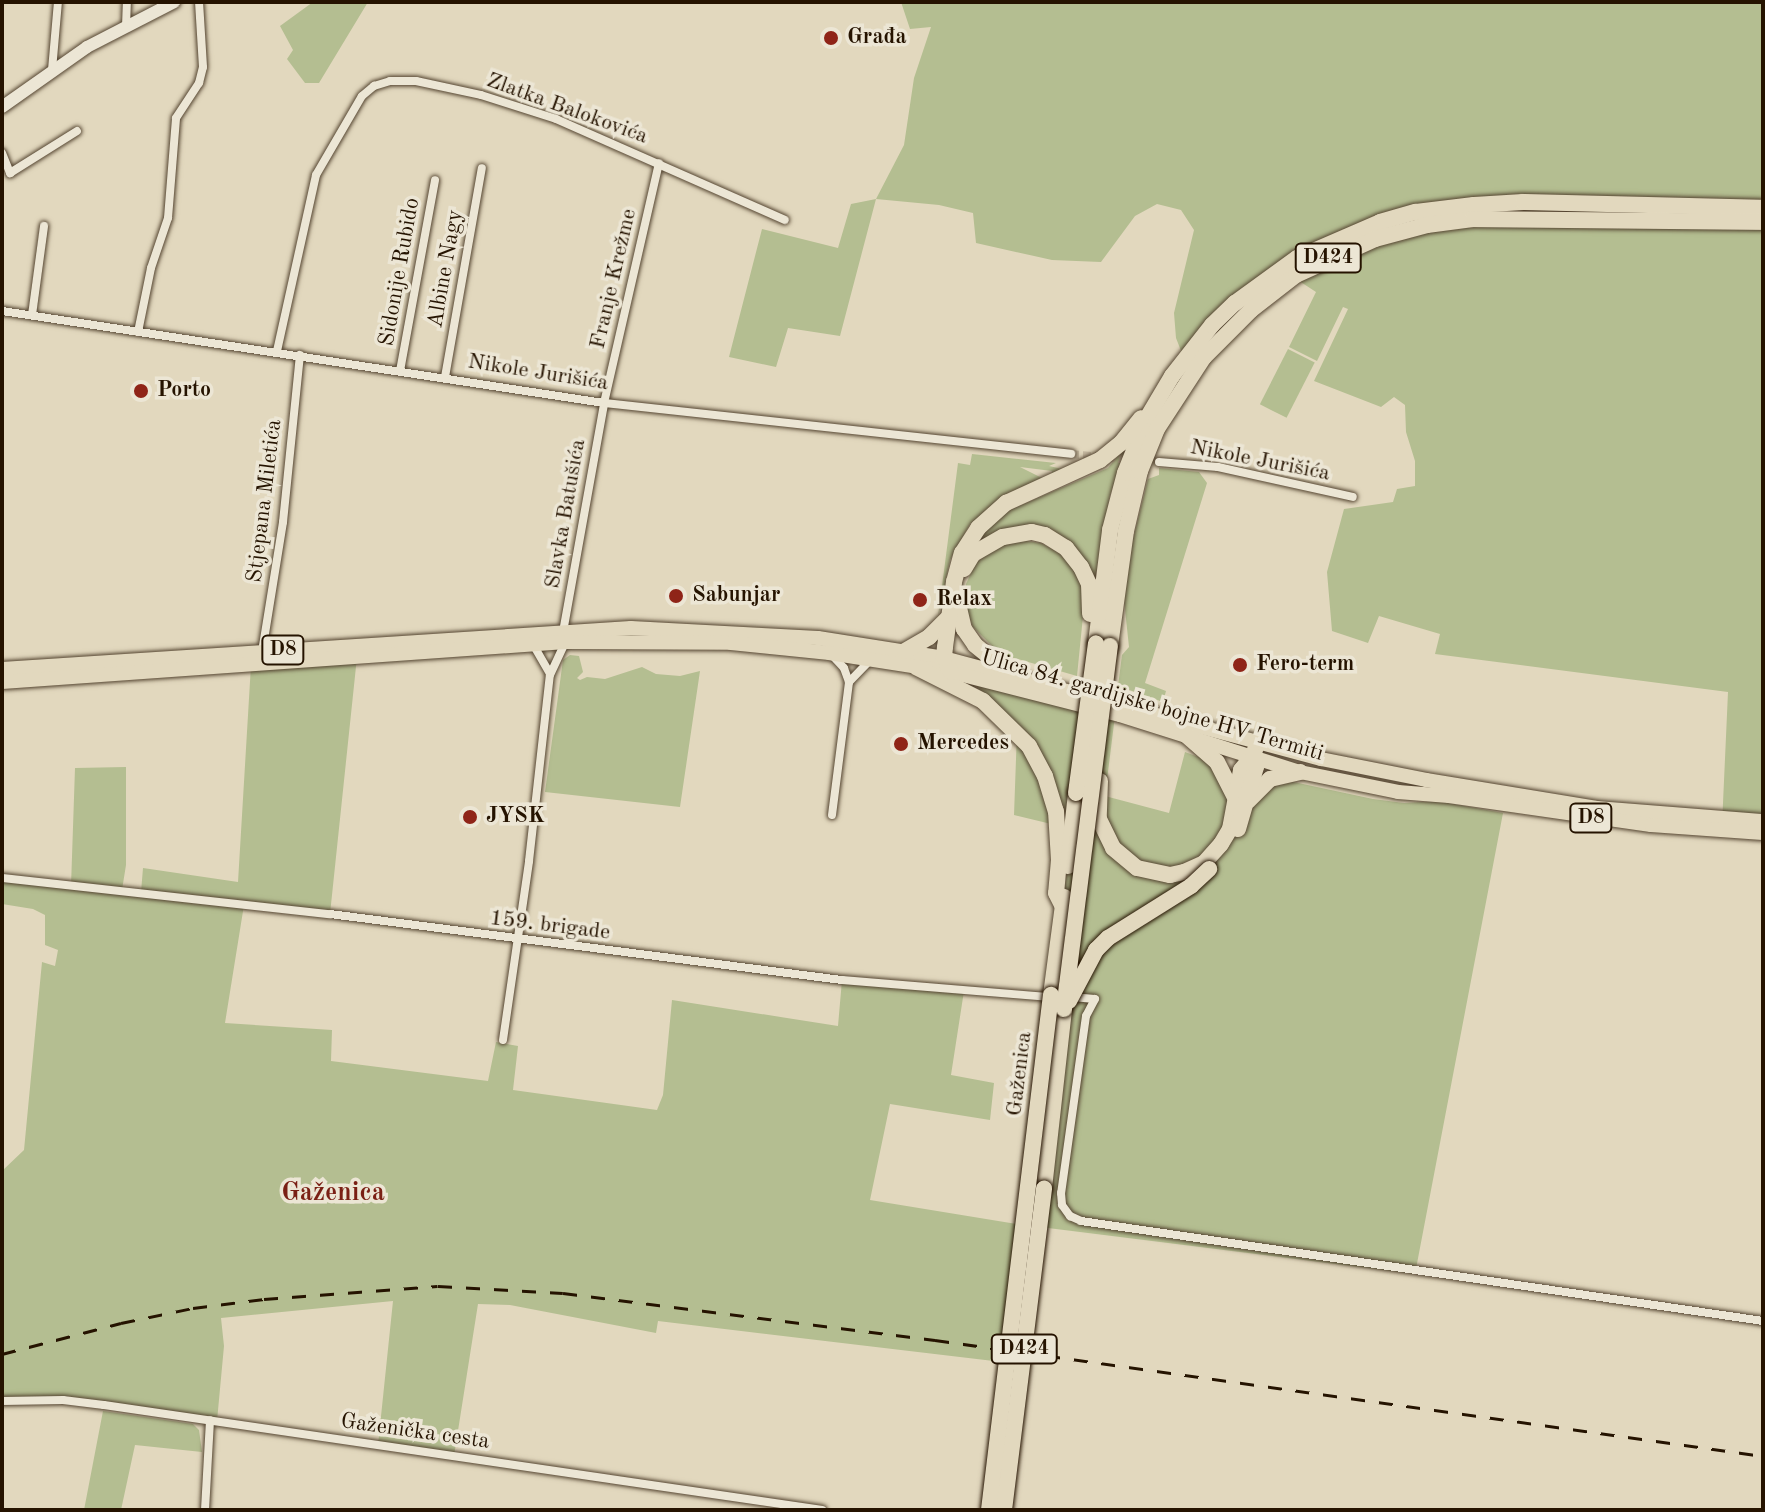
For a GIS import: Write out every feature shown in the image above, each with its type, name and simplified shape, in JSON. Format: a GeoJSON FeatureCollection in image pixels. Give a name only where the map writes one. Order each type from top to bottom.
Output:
{"type":"FeatureCollection","features":[{"type":"Feature","properties":{"kind":"highway","name":"D424"},"geometry":{"type":"LineString","coordinates":[[1103,645],[1110,530],[1125,473],[1153,406],[1193,347],[1235,303],[1297,258],[1332,240],[1416,212],[1523,202],[1763,208]]}},
{"type":"Feature","properties":{"kind":"highway","name":"D424"},"geometry":{"type":"LineString","coordinates":[[1103,645],[1140,471],[1157,429],[1191,374],[1220,340],[1251,310],[1296,275],[1375,239],[1427,225],[1473,219],[1763,222]]}},
{"type":"Feature","properties":{"kind":"highway"},"geometry":{"type":"LineString","coordinates":[[948,665],[949,617],[959,563],[985,520],[1006,503],[1100,460],[1121,443],[1153,406]]}},
{"type":"Feature","properties":{"kind":"highway"},"geometry":{"type":"LineString","coordinates":[[1012,675],[975,645],[964,629],[957,603],[963,570],[973,554],[1003,537],[1032,532],[1045,535],[1074,556],[1089,584],[1089,632],[1103,645]]}},
{"type":"Feature","properties":{"kind":"highway"},"geometry":{"type":"LineString","coordinates":[[905,651],[929,637],[949,617]]}},
{"type":"Feature","properties":{"kind":"highway","name":"Gaženica"},"geometry":{"type":"LineString","coordinates":[[1004,1510],[1098,741],[1103,645]]}},
{"type":"Feature","properties":{"kind":"highway","name":"Gaženica"},"geometry":{"type":"LineString","coordinates":[[989,1510],[1063,907],[1103,645]]}},
{"type":"Feature","properties":{"kind":"highway"},"geometry":{"type":"LineString","coordinates":[[916,667],[983,701],[1017,731],[1037,760],[1056,811],[1059,860],[1056,893],[1063,907]]}},
{"type":"Feature","properties":{"kind":"highway"},"geometry":{"type":"LineString","coordinates":[[1186,735],[1217,762],[1241,800]]}},
{"type":"Feature","properties":{"kind":"highway"},"geometry":{"type":"LineString","coordinates":[[1098,741],[1103,753],[1099,819],[1113,848],[1137,868],[1154,873],[1170,875],[1207,866]]}},
{"type":"Feature","properties":{"kind":"highway"},"geometry":{"type":"LineString","coordinates":[[1064,1009],[1092,957],[1108,938],[1191,886],[1238,829],[1241,770],[1256,749]]}},
{"type":"Feature","properties":{"kind":"highway"},"geometry":{"type":"LineString","coordinates":[[1241,800],[1270,779],[1300,772]]}},
{"type":"Feature","properties":{"kind":"main road"},"geometry":{"type":"LineString","coordinates":[[2,107],[52,70],[174,2]]}},
{"type":"Feature","properties":{"kind":"main road","name":"Ulica 84. gardijske bojne HV Termiti"},"geometry":{"type":"LineString","coordinates":[[2,682],[534,646],[565,637],[631,628],[818,638],[905,651],[1186,735],[1256,749],[1538,800],[1763,821]]}},
{"type":"Feature","properties":{"kind":"main road","name":"Ulica 84. gardijske bojne HV Termiti"},"geometry":{"type":"LineString","coordinates":[[2,669],[565,637],[731,643],[829,653],[916,667],[948,665],[1012,675],[1256,749],[1300,772],[1398,792],[1449,796],[1536,811],[1651,825],[1763,833]]}},
{"type":"Feature","properties":{"kind":"street"},"geometry":{"type":"LineString","coordinates":[[52,70],[58,2]]}},
{"type":"Feature","properties":{"kind":"street"},"geometry":{"type":"LineString","coordinates":[[126,27],[127,2]]}},
{"type":"Feature","properties":{"kind":"street"},"geometry":{"type":"LineString","coordinates":[[138,332],[151,268],[168,218],[176,118],[199,83],[203,67],[199,2]]}},
{"type":"Feature","properties":{"kind":"street","name":"Zlatka Balokovića"},"geometry":{"type":"LineString","coordinates":[[277,351],[311,186],[362,96],[374,86],[390,81],[416,81],[481,95],[556,119],[785,220]]}},
{"type":"Feature","properties":{"kind":"street"},"geometry":{"type":"LineString","coordinates":[[2,153],[10,173],[77,131]]}},
{"type":"Feature","properties":{"kind":"street","name":"Franje Krežme"},"geometry":{"type":"LineString","coordinates":[[604,403],[659,163]]}},
{"type":"Feature","properties":{"kind":"street","name":"Albine Nagy"},"geometry":{"type":"LineString","coordinates":[[445,377],[482,168]]}},
{"type":"Feature","properties":{"kind":"street","name":"Sidonije Rubido"},"geometry":{"type":"LineString","coordinates":[[400,371],[435,180]]}},
{"type":"Feature","properties":{"kind":"street"},"geometry":{"type":"LineString","coordinates":[[32,315],[44,226]]}},
{"type":"Feature","properties":{"kind":"street","name":"Nikole Jurišića"},"geometry":{"type":"LineString","coordinates":[[2,311],[604,403],[1071,454]]}},
{"type":"Feature","properties":{"kind":"street","name":"Stjepana Miletića"},"geometry":{"type":"LineString","coordinates":[[262,652],[283,522],[300,355]]}},
{"type":"Feature","properties":{"kind":"street","name":"Slavka Batušića"},"geometry":{"type":"LineString","coordinates":[[503,1040],[550,675],[565,637],[604,403]]}},
{"type":"Feature","properties":{"kind":"street","name":"Nikole Jurišića"},"geometry":{"type":"LineString","coordinates":[[1159,462],[1218,467],[1353,497]]}},
{"type":"Feature","properties":{"kind":"street"},"geometry":{"type":"LineString","coordinates":[[534,646],[550,675]]}},
{"type":"Feature","properties":{"kind":"street"},"geometry":{"type":"LineString","coordinates":[[829,653],[844,668],[849,682],[832,815]]}},
{"type":"Feature","properties":{"kind":"street"},"geometry":{"type":"LineString","coordinates":[[849,682],[870,660]]}},
{"type":"Feature","properties":{"kind":"street","name":"159. brigade"},"geometry":{"type":"LineString","coordinates":[[2,878],[330,914],[865,983],[1041,998],[1095,999],[1086,1016],[1061,1193],[1062,1205],[1070,1216],[1081,1221],[1763,1321]]}},
{"type":"Feature","properties":{"kind":"street","name":"Gaženička cesta"},"geometry":{"type":"LineString","coordinates":[[2,1401],[63,1400],[822,1510]]}},
{"type":"Feature","properties":{"kind":"street"},"geometry":{"type":"LineString","coordinates":[[205,1510],[210,1420]]}},
{"type":"Feature","properties":{"kind":"green space"},"geometry":{"type":"Polygon","coordinates":[[[313,2],[368,2],[319,83],[305,83],[287,59],[293,50],[280,26],[313,2]]]}},
{"type":"Feature","properties":{"kind":"green space"},"geometry":{"type":"Polygon","coordinates":[[[901,2],[1763,2],[1763,833],[1722,825],[1728,692],[1435,654],[1440,634],[1379,616],[1368,643],[1332,631],[1327,572],[1344,509],[1393,502],[1397,489],[1415,486],[1415,461],[1406,432],[1405,405],[1394,397],[1381,407],[1314,381],[1348,309],[1343,307],[1317,361],[1289,347],[1316,292],[1287,273],[1218,330],[1187,366],[1176,338],[1174,313],[1194,230],[1181,210],[1157,204],[1135,216],[1101,262],[1052,260],[976,243],[973,213],[939,205],[876,199],[904,145],[914,78],[931,27],[910,29],[901,2]]]}},
{"type":"Feature","properties":{"kind":"green space"},"geometry":{"type":"Polygon","coordinates":[[[876,199],[840,336],[788,328],[776,367],[729,357],[762,229],[838,248],[851,204],[876,199]]]}},
{"type":"Feature","properties":{"kind":"green space"},"geometry":{"type":"Polygon","coordinates":[[[1288,349],[1315,363],[1287,418],[1260,404],[1288,349]]]}},
{"type":"Feature","properties":{"kind":"green space"},"geometry":{"type":"Polygon","coordinates":[[[1131,440],[1110,495],[1095,580],[1040,530],[970,553],[992,522],[1007,511],[1108,468],[1131,440]]]}},
{"type":"Feature","properties":{"kind":"green space"},"geometry":{"type":"Polygon","coordinates":[[[972,454],[1056,463],[1049,466],[1067,470],[1051,476],[1052,471],[1020,467],[1044,479],[1006,496],[970,524],[950,560],[938,617],[958,463],[970,465],[972,454]]]}},
{"type":"Feature","properties":{"kind":"green space"},"geometry":{"type":"Polygon","coordinates":[[[1159,468],[1199,472],[1207,483],[1145,683],[1166,691],[1163,702],[1118,686],[1122,655],[1129,647],[1124,600],[1130,551],[1148,479],[1159,475],[1159,468]]]}},
{"type":"Feature","properties":{"kind":"green space"},"geometry":{"type":"Polygon","coordinates":[[[1007,543],[1041,543],[1066,557],[1078,574],[1085,596],[1077,676],[1000,654],[973,627],[964,605],[966,584],[975,564],[990,551],[1007,543]]]}},
{"type":"Feature","properties":{"kind":"green space"},"geometry":{"type":"Polygon","coordinates":[[[570,655],[579,656],[583,672],[577,678],[580,680],[587,677],[605,679],[642,667],[656,674],[680,676],[700,671],[680,807],[545,792],[563,660],[570,655]]]}},
{"type":"Feature","properties":{"kind":"green space"},"geometry":{"type":"Polygon","coordinates":[[[357,657],[330,914],[244,905],[225,1023],[332,1030],[331,1061],[488,1081],[496,1042],[518,1046],[513,1090],[657,1110],[663,1095],[672,1000],[838,1026],[842,980],[964,991],[951,1075],[994,1083],[990,1120],[890,1104],[870,1200],[1023,1225],[1072,829],[1014,815],[1017,731],[967,676],[1116,708],[1105,796],[1169,813],[1185,752],[1274,785],[1289,781],[1373,799],[1404,803],[1437,801],[1503,813],[1415,1274],[1024,1225],[1002,1362],[658,1321],[656,1333],[510,1305],[478,1304],[454,1456],[378,1445],[393,1301],[221,1318],[224,1346],[217,1421],[63,1400],[2,1401],[2,1171],[24,1150],[42,962],[55,966],[58,950],[45,945],[45,915],[33,909],[2,904],[2,878],[71,886],[75,768],[126,767],[126,865],[122,890],[141,892],[143,868],[238,882],[251,665],[357,657]]]}},
{"type":"Feature","properties":{"kind":"green space"},"geometry":{"type":"Polygon","coordinates":[[[103,1411],[193,1424],[199,1430],[202,1452],[135,1445],[121,1510],[84,1510],[103,1411]]]}},
{"type":"Feature","properties":{"kind":"tunnel"},"geometry":{"type":"LineString","coordinates":[[1071,454],[1130,460]]}},
{"type":"Feature","properties":{"kind":"railway"},"geometry":{"type":"LineString","coordinates":[[2,1354],[121,1323],[193,1308],[264,1299],[438,1286],[563,1293],[935,1340],[1763,1456]]}},
{"type":"Feature","properties":{"kind":"place","name":"Građa"},"geometry":{"type":"Point","coordinates":[831,38]}},
{"type":"Feature","properties":{"kind":"place","name":"Porto"},"geometry":{"type":"Point","coordinates":[141,391]}},
{"type":"Feature","properties":{"kind":"place","name":"Sabunjar"},"geometry":{"type":"Point","coordinates":[676,596]}},
{"type":"Feature","properties":{"kind":"place","name":"Relax"},"geometry":{"type":"Point","coordinates":[920,600]}},
{"type":"Feature","properties":{"kind":"place","name":"Fero-term"},"geometry":{"type":"Point","coordinates":[1240,665]}},
{"type":"Feature","properties":{"kind":"place","name":"Mercedes"},"geometry":{"type":"Point","coordinates":[901,744]}},
{"type":"Feature","properties":{"kind":"place","name":"JYSK"},"geometry":{"type":"Point","coordinates":[470,817]}},
{"type":"Feature","properties":{"kind":"district","name":"Gaženica"},"geometry":{"type":"Point","coordinates":[333,1194]}}]}
